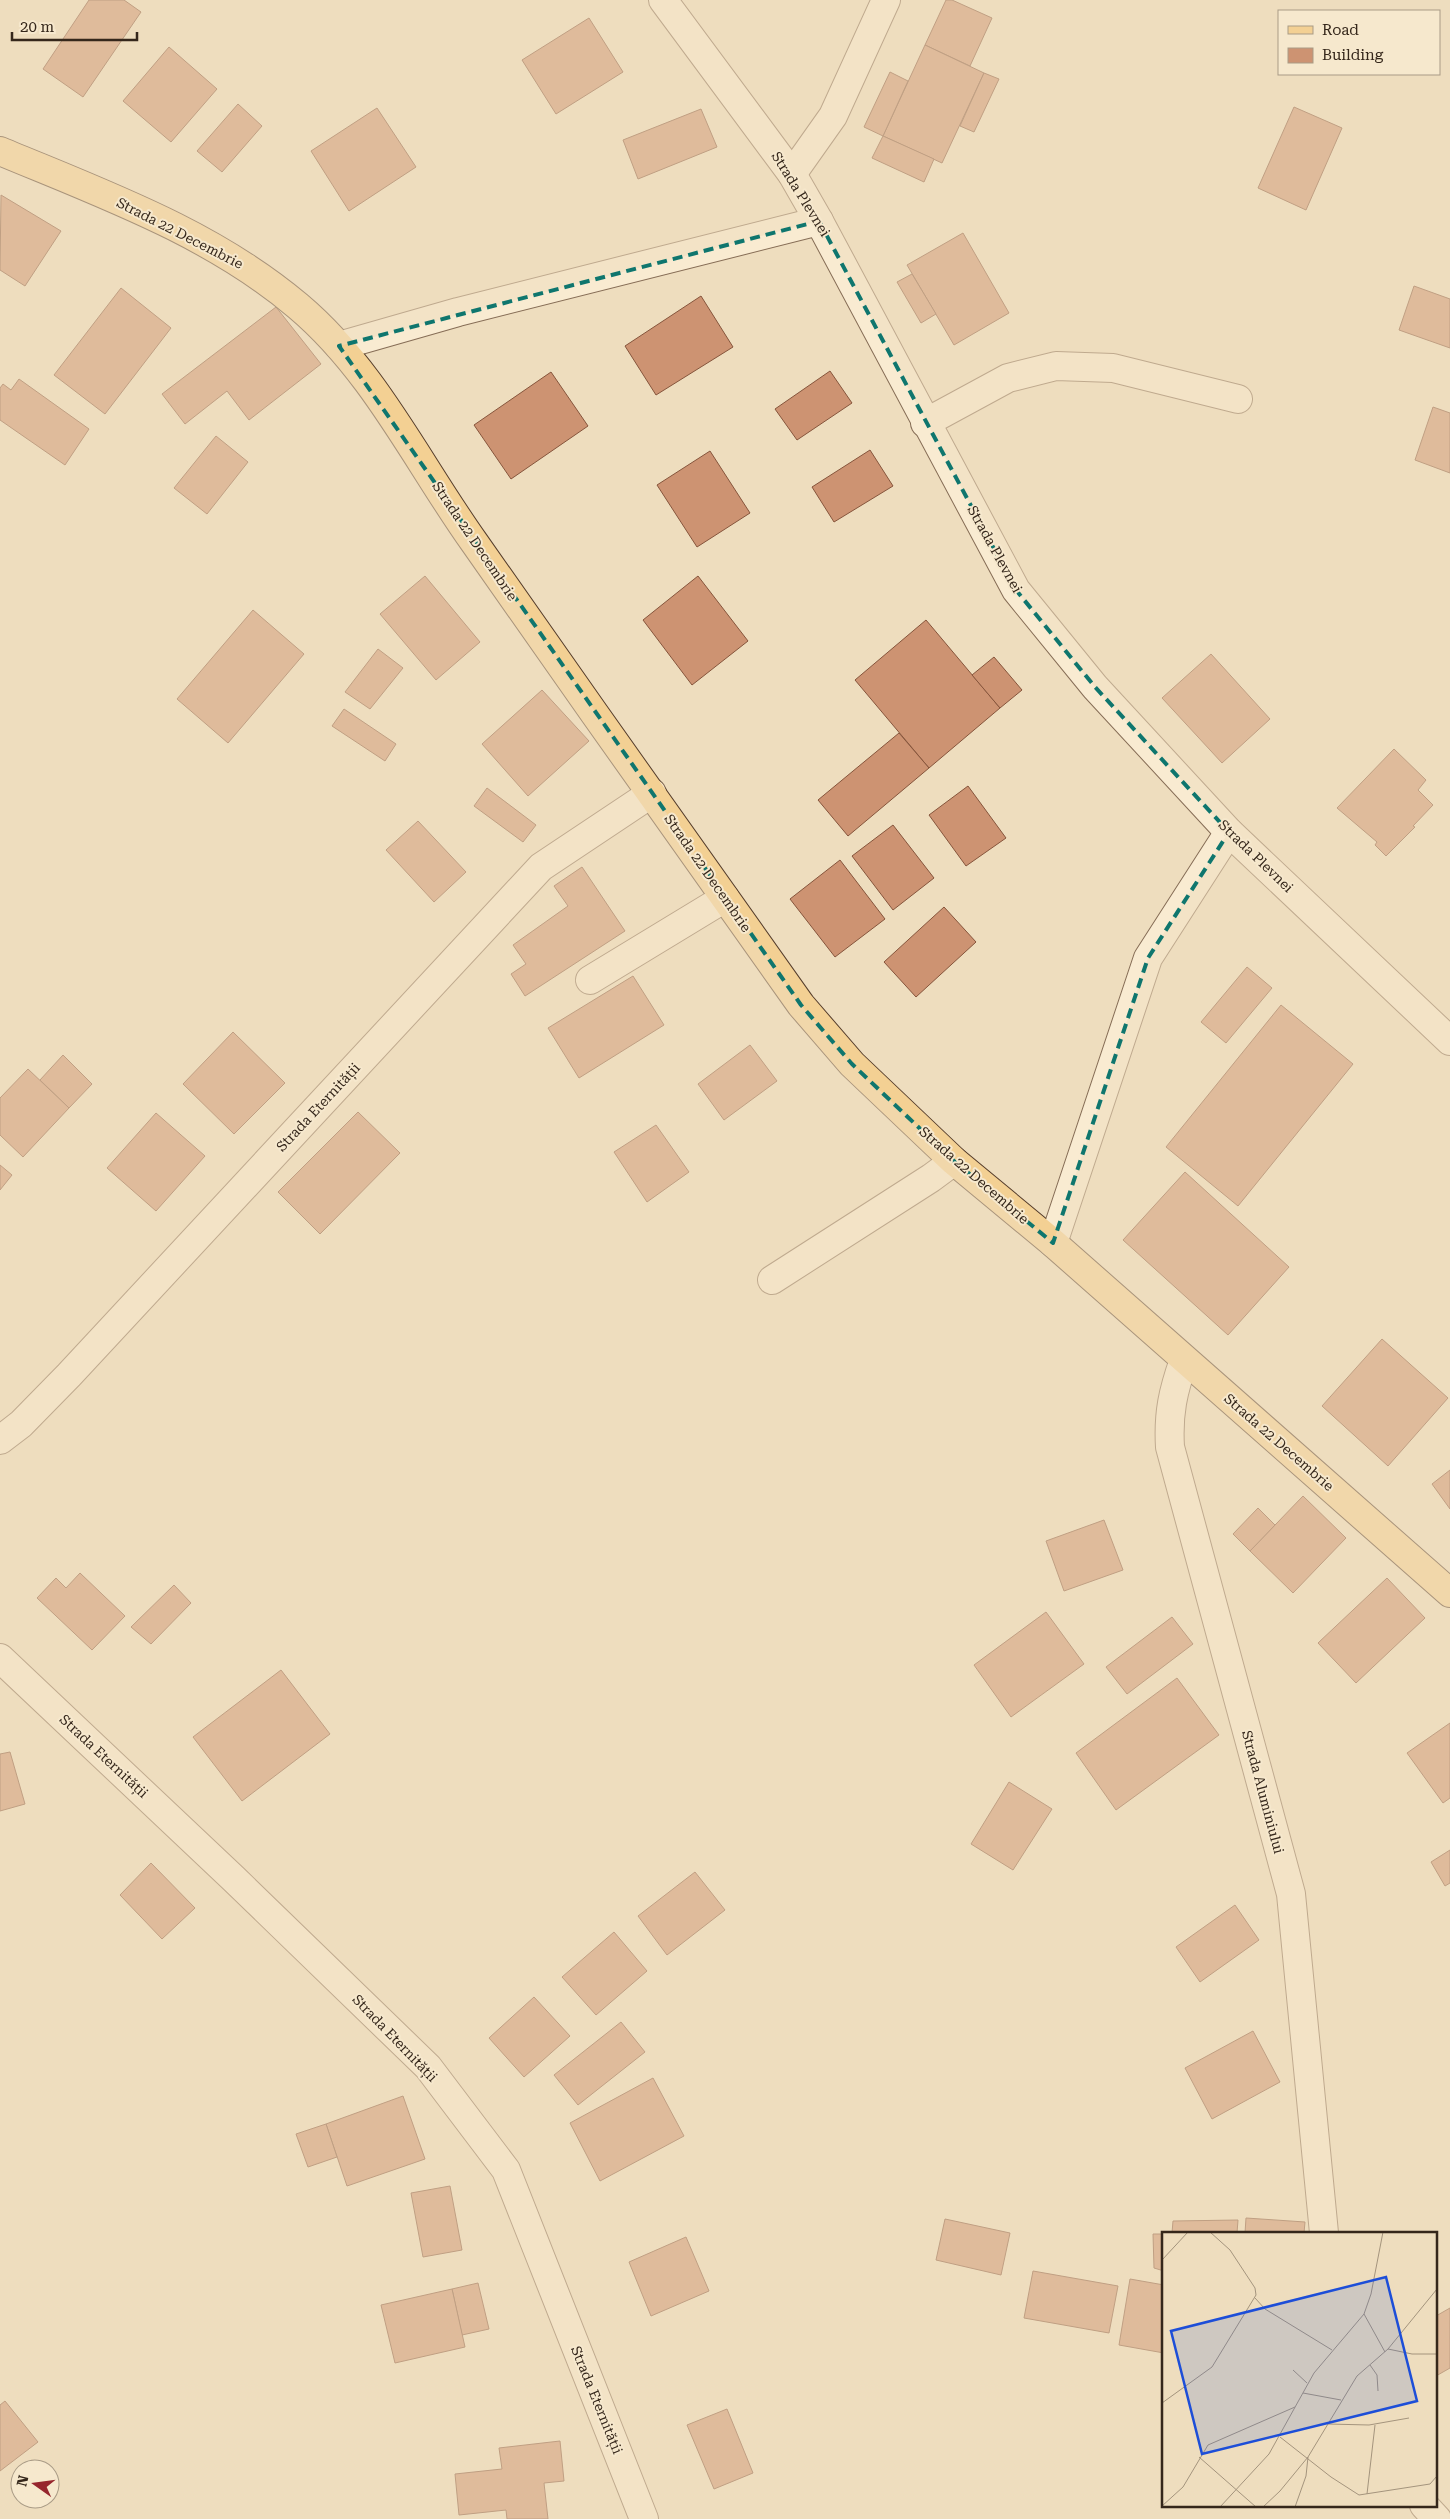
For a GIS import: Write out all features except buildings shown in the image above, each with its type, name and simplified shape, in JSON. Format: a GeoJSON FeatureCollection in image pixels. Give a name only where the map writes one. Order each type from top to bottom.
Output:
{"type":"FeatureCollection","features":[{"type":"Feature","properties":{"kind":"main road","name":"Strada 22 Decembrie"},"geometry":{"type":"LineString","coordinates":[[0,151],[146,212],[245,265],[299,307],[340,346],[390,414],[471,539],[801,1005],[852,1064],[954,1161],[1053,1243],[1450,1593]]}},
{"type":"Feature","properties":{"kind":"street","name":"Strada Plevnei"},"geometry":{"type":"LineString","coordinates":[[663,0],[792,174],[820,221],[1016,590],[1095,687],[1228,832],[1450,1041]]}},
{"type":"Feature","properties":{"kind":"street"},"geometry":{"type":"LineString","coordinates":[[792,174],[833,116],[886,0]]}},
{"type":"Feature","properties":{"kind":"street"},"geometry":{"type":"LineString","coordinates":[[340,346],[458,312],[820,221]]}},
{"type":"Feature","properties":{"kind":"street"},"geometry":{"type":"LineString","coordinates":[[926,423],[1008,378],[1056,366],[1113,368],[1238,399]]}},
{"type":"Feature","properties":{"kind":"street","name":"Strada Eternității"},"geometry":{"type":"LineString","coordinates":[[0,1440],[21,1424],[69,1375],[541,867],[652,793]]}},
{"type":"Feature","properties":{"kind":"street"},"geometry":{"type":"LineString","coordinates":[[1053,1243],[1148,958],[1228,832]]}},
{"type":"Feature","properties":{"kind":"street"},"geometry":{"type":"LineString","coordinates":[[590,980],[725,898]]}},
{"type":"Feature","properties":{"kind":"street"},"geometry":{"type":"LineString","coordinates":[[772,1280],[931,1178],[954,1161]]}},
{"type":"Feature","properties":{"kind":"street","name":"Strada Aluminiului"},"geometry":{"type":"LineString","coordinates":[[1184,1360],[1172,1395],[1169,1423],[1170,1447],[1291,1894],[1324,2232]]}},
{"type":"Feature","properties":{"kind":"street","name":"Strada Eternității"},"geometry":{"type":"LineString","coordinates":[[0,1658],[234,1879],[428,2068],[506,2170],[644,2519]]}},
{"type":"Feature","properties":{"kind":"street"},"geometry":{"type":"LineString","coordinates":[[1425,2506],[1437,2519]]}},
{"type":"Feature","properties":{"kind":"highlighted area"},"geometry":{"type":"Polygon","coordinates":[[[819,221],[1016,590],[1095,687],[1229,832],[1148,958],[1053,1243],[954,1161],[852,1064],[801,1005],[339,346],[819,221]]]}}]}
